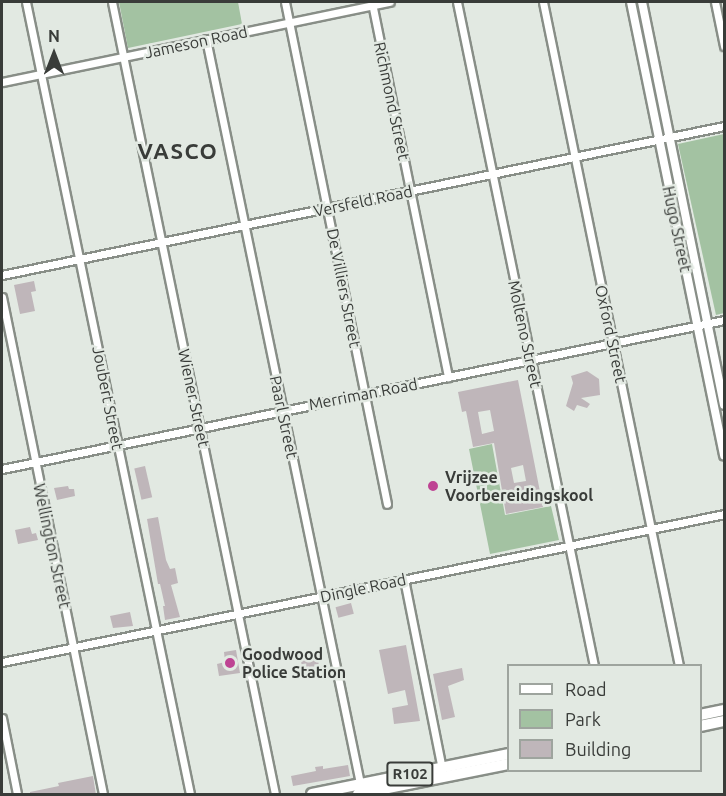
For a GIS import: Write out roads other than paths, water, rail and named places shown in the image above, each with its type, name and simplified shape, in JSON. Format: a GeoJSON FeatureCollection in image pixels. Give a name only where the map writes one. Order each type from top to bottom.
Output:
{"type":"FeatureCollection","features":[{"type":"Feature","properties":{"kind":"main road"},"geometry":{"type":"LineString","coordinates":[[702,715],[724,710]]}},
{"type":"Feature","properties":{"kind":"main road"},"geometry":{"type":"LineString","coordinates":[[702,726],[724,721]]}},
{"type":"Feature","properties":{"kind":"main road","name":"R102"},"geometry":{"type":"LineString","coordinates":[[312,795],[360,791],[443,773],[507,754]]}},
{"type":"Feature","properties":{"kind":"main road","name":"R102"},"geometry":{"type":"LineString","coordinates":[[443,773],[507,764]]}},
{"type":"Feature","properties":{"kind":"street","name":"Joubert Street"},"geometry":{"type":"LineString","coordinates":[[26,2],[190,795]]}},
{"type":"Feature","properties":{"kind":"street","name":"Wiener Street"},"geometry":{"type":"LineString","coordinates":[[112,2],[275,795]]}},
{"type":"Feature","properties":{"kind":"street","name":"De Villiers Street"},"geometry":{"type":"LineString","coordinates":[[285,2],[387,504]]}},
{"type":"Feature","properties":{"kind":"street","name":"Jameson Road"},"geometry":{"type":"LineString","coordinates":[[2,82],[372,3],[390,2]]}},
{"type":"Feature","properties":{"kind":"street","name":"Molteno Street"},"geometry":{"type":"LineString","coordinates":[[457,2],[594,664]]}},
{"type":"Feature","properties":{"kind":"street","name":"Oxford Street"},"geometry":{"type":"LineString","coordinates":[[543,2],[679,664]]}},
{"type":"Feature","properties":{"kind":"street","name":"Hugo Street"},"geometry":{"type":"LineString","coordinates":[[631,2],[724,456]]}},
{"type":"Feature","properties":{"kind":"street","name":"Hugo Street"},"geometry":{"type":"LineString","coordinates":[[642,2],[724,405]]}},
{"type":"Feature","properties":{"kind":"street"},"geometry":{"type":"LineString","coordinates":[[715,2],[724,46]]}},
{"type":"Feature","properties":{"kind":"street","name":"Richmond Street"},"geometry":{"type":"LineString","coordinates":[[372,3],[448,377]]}},
{"type":"Feature","properties":{"kind":"street","name":"Paarl Street"},"geometry":{"type":"LineString","coordinates":[[206,39],[360,791]]}},
{"type":"Feature","properties":{"kind":"street"},"geometry":{"type":"LineString","coordinates":[[645,70],[655,67]]}},
{"type":"Feature","properties":{"kind":"street","name":"Versfeld Road"},"geometry":{"type":"LineString","coordinates":[[2,275],[244,227],[724,126]]}},
{"type":"Feature","properties":{"kind":"street","name":"Wellington Street"},"geometry":{"type":"LineString","coordinates":[[2,297],[103,795]]}},
{"type":"Feature","properties":{"kind":"street","name":"Merriman Road"},"geometry":{"type":"LineString","coordinates":[[2,468],[724,320]]}},
{"type":"Feature","properties":{"kind":"street","name":"Dingle Road"},"geometry":{"type":"LineString","coordinates":[[2,662],[724,514]]}},
{"type":"Feature","properties":{"kind":"street"},"geometry":{"type":"LineString","coordinates":[[404,579],[443,773]]}},
{"type":"Feature","properties":{"kind":"street"},"geometry":{"type":"LineString","coordinates":[[2,718],[18,795]]}},
{"type":"Feature","properties":{"kind":"place","name":"Vrijzee Voorbereidingskool"},"geometry":{"type":"Point","coordinates":[433,486]}},
{"type":"Feature","properties":{"kind":"place","name":"Goodwood Police Station"},"geometry":{"type":"Point","coordinates":[230,663]}},
{"type":"Feature","properties":{"kind":"district","name":"VASCO"},"geometry":{"type":"Point","coordinates":[178,151]}}]}
